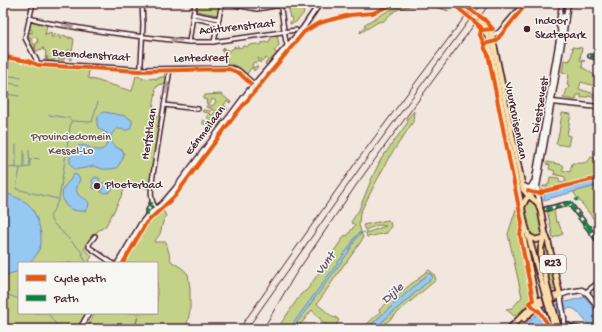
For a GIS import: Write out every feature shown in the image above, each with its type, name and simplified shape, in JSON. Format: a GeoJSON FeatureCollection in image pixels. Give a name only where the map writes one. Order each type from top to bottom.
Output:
{"type":"FeatureCollection","features":[{"type":"Feature","properties":{"kind":"main road"},"geometry":{"type":"LineString","coordinates":[[458,3],[482,25],[490,36]]}},
{"type":"Feature","properties":{"kind":"main road","name":"Vuurkruisenlaan"},"geometry":{"type":"LineString","coordinates":[[490,36],[522,185],[523,189],[529,196]]}},
{"type":"Feature","properties":{"kind":"main road","name":"Vuurkruisenlaan"},"geometry":{"type":"LineString","coordinates":[[490,36],[522,209]]}},
{"type":"Feature","properties":{"kind":"main road"},"geometry":{"type":"LineString","coordinates":[[529,196],[536,200]]}},
{"type":"Feature","properties":{"kind":"main road","name":"R23"},"geometry":{"type":"LineString","coordinates":[[529,196],[522,209],[528,236],[546,290]]}},
{"type":"Feature","properties":{"kind":"main road"},"geometry":{"type":"LineString","coordinates":[[525,201],[536,200]]}},
{"type":"Feature","properties":{"kind":"main road","name":"R23"},"geometry":{"type":"LineString","coordinates":[[536,200],[541,212],[560,295]]}},
{"type":"Feature","properties":{"kind":"main road","name":"R23"},"geometry":{"type":"LineString","coordinates":[[525,224],[523,235],[539,305]]}},
{"type":"Feature","properties":{"kind":"main road","name":"R23"},"geometry":{"type":"LineString","coordinates":[[528,236],[536,240],[542,238],[545,234]]}},
{"type":"Feature","properties":{"kind":"main road","name":"R23"},"geometry":{"type":"LineString","coordinates":[[545,234],[541,248],[541,257],[546,290],[555,329]]}},
{"type":"Feature","properties":{"kind":"main road"},"geometry":{"type":"LineString","coordinates":[[509,329],[539,305],[560,295]]}},
{"type":"Feature","properties":{"kind":"main road"},"geometry":{"type":"LineString","coordinates":[[513,329],[539,305]]}},
{"type":"Feature","properties":{"kind":"street"},"geometry":{"type":"LineString","coordinates":[[29,18],[33,3]]}},
{"type":"Feature","properties":{"kind":"street"},"geometry":{"type":"LineString","coordinates":[[142,3],[142,69]]}},
{"type":"Feature","properties":{"kind":"street"},"geometry":{"type":"LineString","coordinates":[[188,42],[195,3]]}},
{"type":"Feature","properties":{"kind":"street"},"geometry":{"type":"LineString","coordinates":[[214,42],[223,3],[257,9],[281,4],[284,32],[288,46]]}},
{"type":"Feature","properties":{"kind":"street","name":"Eénmeilaan"},"geometry":{"type":"LineString","coordinates":[[119,262],[148,213],[154,206],[175,190],[254,84],[303,28],[320,3]]}},
{"type":"Feature","properties":{"kind":"street"},"geometry":{"type":"LineString","coordinates":[[490,36],[499,32],[524,3]]}},
{"type":"Feature","properties":{"kind":"street","name":"Diestsevest"},"geometry":{"type":"LineString","coordinates":[[541,212],[537,187],[552,102],[562,31],[558,24],[562,3]]}},
{"type":"Feature","properties":{"kind":"street","name":"R23"},"geometry":{"type":"LineString","coordinates":[[562,31],[568,3]]}},
{"type":"Feature","properties":{"kind":"street"},"geometry":{"type":"LineString","coordinates":[[193,16],[218,21]]}},
{"type":"Feature","properties":{"kind":"street","name":"Achturenstraat"},"geometry":{"type":"LineString","coordinates":[[29,18],[49,23],[188,42],[214,42],[296,30]]}},
{"type":"Feature","properties":{"kind":"street","name":"Beemdenstraat"},"geometry":{"type":"LineString","coordinates":[[29,18],[26,38],[38,63],[142,69]]}},
{"type":"Feature","properties":{"kind":"street","name":"Diestsevest"},"geometry":{"type":"LineString","coordinates":[[529,196],[533,190],[535,181],[562,31]]}},
{"type":"Feature","properties":{"kind":"street"},"geometry":{"type":"LineString","coordinates":[[590,56],[599,58]]}},
{"type":"Feature","properties":{"kind":"street","name":"Lentedreef"},"geometry":{"type":"LineString","coordinates":[[142,69],[231,68],[238,70],[254,84]]}},
{"type":"Feature","properties":{"kind":"street","name":"Herfstlaan"},"geometry":{"type":"LineString","coordinates":[[154,206],[152,181],[170,69]]}},
{"type":"Feature","properties":{"kind":"street"},"geometry":{"type":"LineString","coordinates":[[552,102],[599,107]]}},
{"type":"Feature","properties":{"kind":"street"},"geometry":{"type":"LineString","coordinates":[[164,105],[198,109]]}},
{"type":"Feature","properties":{"kind":"street"},"geometry":{"type":"LineString","coordinates":[[522,185],[528,188],[531,187],[535,181]]}},
{"type":"Feature","properties":{"kind":"street"},"geometry":{"type":"LineString","coordinates":[[546,209],[570,204],[599,242]]}},
{"type":"Feature","properties":{"kind":"street"},"geometry":{"type":"LineString","coordinates":[[94,236],[89,244],[89,247],[111,262]]}},
{"type":"Feature","properties":{"kind":"street"},"geometry":{"type":"LineString","coordinates":[[586,292],[597,283],[599,276]]}},
{"type":"Feature","properties":{"kind":"street"},"geometry":{"type":"LineString","coordinates":[[566,327],[560,295],[582,290],[596,302],[599,308]]}},
{"type":"Feature","properties":{"kind":"street"},"geometry":{"type":"LineString","coordinates":[[539,305],[555,329],[566,327],[581,329]]}},
{"type":"Feature","properties":{"kind":"street"},"geometry":{"type":"LineString","coordinates":[[80,329],[88,314]]}},
{"type":"Feature","properties":{"kind":"green space"},"geometry":{"type":"Polygon","coordinates":[[[197,3],[215,3],[220,5],[218,15],[196,11],[197,3]]]}},
{"type":"Feature","properties":{"kind":"green space"},"geometry":{"type":"Polygon","coordinates":[[[288,3],[309,3],[310,5],[296,22],[290,24],[292,20],[291,17],[290,18],[288,3]]]}},
{"type":"Feature","properties":{"kind":"green space"},"geometry":{"type":"Polygon","coordinates":[[[424,3],[449,11],[423,6],[406,7],[390,14],[384,21],[378,22],[360,33],[366,26],[364,25],[365,24],[388,11],[405,5],[424,3]]]}},
{"type":"Feature","properties":{"kind":"green space"},"geometry":{"type":"Polygon","coordinates":[[[31,21],[47,25],[45,35],[46,33],[49,34],[49,32],[52,33],[51,37],[54,37],[54,34],[59,35],[59,38],[61,39],[64,35],[66,37],[70,37],[69,39],[72,37],[72,39],[74,39],[71,60],[69,59],[70,50],[68,50],[67,57],[64,57],[64,60],[58,60],[59,56],[56,56],[55,60],[47,61],[48,57],[47,56],[45,60],[46,51],[43,50],[44,48],[35,52],[36,46],[35,44],[38,43],[37,38],[34,37],[31,39],[35,46],[34,49],[28,39],[31,38],[27,37],[28,32],[32,33],[32,30],[29,29],[31,21]]]}},
{"type":"Feature","properties":{"kind":"green space"},"geometry":{"type":"Polygon","coordinates":[[[277,35],[279,45],[274,51],[277,53],[278,52],[267,65],[265,64],[268,60],[266,58],[263,61],[258,58],[261,62],[254,62],[252,65],[254,68],[256,66],[258,67],[254,71],[252,67],[247,74],[238,67],[227,65],[225,54],[223,54],[222,50],[224,47],[225,50],[228,49],[229,51],[234,48],[234,46],[235,48],[238,46],[239,48],[253,44],[260,45],[262,42],[269,43],[270,39],[272,38],[272,36],[270,36],[277,35]]]}},
{"type":"Feature","properties":{"kind":"green space"},"geometry":{"type":"Polygon","coordinates":[[[572,48],[582,48],[580,60],[585,61],[583,61],[582,67],[597,77],[599,75],[595,86],[581,82],[579,89],[598,95],[597,98],[588,96],[581,98],[581,95],[577,95],[576,100],[563,98],[569,86],[567,85],[569,74],[562,72],[564,60],[570,61],[572,48]]]}},
{"type":"Feature","properties":{"kind":"green space","name":"Provinciedomein Kessel-Lo"},"geometry":{"type":"Polygon","coordinates":[[[3,53],[36,63],[36,67],[89,70],[88,78],[132,91],[136,76],[142,77],[142,79],[146,78],[148,80],[149,78],[156,78],[157,80],[160,77],[164,77],[165,73],[167,73],[166,85],[159,84],[155,90],[152,115],[159,116],[159,119],[149,189],[128,182],[105,227],[94,235],[84,249],[92,256],[89,261],[90,262],[18,262],[18,314],[86,314],[78,329],[3,329],[3,53]]]}},
{"type":"Feature","properties":{"kind":"green space"},"geometry":{"type":"Polygon","coordinates":[[[221,94],[231,102],[230,103],[227,101],[224,105],[228,109],[227,110],[222,107],[219,112],[222,114],[221,115],[215,110],[211,110],[211,108],[209,108],[211,105],[213,106],[216,101],[212,99],[208,108],[206,107],[208,104],[206,103],[207,100],[203,99],[205,95],[221,94]]]}},
{"type":"Feature","properties":{"kind":"green space"},"geometry":{"type":"Polygon","coordinates":[[[202,111],[210,111],[210,114],[212,115],[215,112],[223,118],[218,126],[203,124],[202,120],[207,122],[209,121],[207,117],[209,114],[202,111]]]}},
{"type":"Feature","properties":{"kind":"green space"},"geometry":{"type":"Polygon","coordinates":[[[414,111],[413,122],[388,159],[360,213],[359,225],[363,236],[362,240],[317,304],[334,318],[336,317],[339,320],[336,329],[329,329],[312,310],[297,329],[277,329],[301,294],[307,290],[345,235],[347,236],[355,225],[351,222],[359,210],[381,159],[408,122],[407,119],[414,111]]]}},
{"type":"Feature","properties":{"kind":"green space"},"geometry":{"type":"Polygon","coordinates":[[[562,113],[571,114],[567,135],[570,136],[568,146],[556,144],[562,113]]]}},
{"type":"Feature","properties":{"kind":"green space"},"geometry":{"type":"Polygon","coordinates":[[[591,157],[599,159],[599,180],[546,193],[544,195],[543,186],[547,186],[549,184],[550,177],[559,178],[560,183],[566,181],[565,177],[554,174],[555,171],[549,169],[550,165],[546,164],[547,162],[563,165],[564,167],[562,170],[570,172],[572,163],[585,162],[591,157]]]}},
{"type":"Feature","properties":{"kind":"green space"},"geometry":{"type":"Polygon","coordinates":[[[599,185],[599,226],[573,192],[599,185]]]}},
{"type":"Feature","properties":{"kind":"green space"},"geometry":{"type":"Polygon","coordinates":[[[530,201],[536,204],[542,230],[542,235],[538,237],[533,236],[527,221],[526,204],[530,201]]]}},
{"type":"Feature","properties":{"kind":"green space"},"geometry":{"type":"Polygon","coordinates":[[[517,206],[521,224],[518,234],[532,300],[514,316],[506,309],[512,308],[522,297],[508,234],[517,206]]]}},
{"type":"Feature","properties":{"kind":"green space"},"geometry":{"type":"Polygon","coordinates":[[[555,208],[556,222],[558,222],[563,234],[553,238],[547,210],[555,208]]]}},
{"type":"Feature","properties":{"kind":"green space"},"geometry":{"type":"Polygon","coordinates":[[[163,210],[166,216],[160,234],[154,242],[166,242],[171,261],[188,274],[190,288],[190,311],[186,329],[135,329],[138,316],[134,329],[86,329],[94,314],[158,314],[158,262],[125,262],[136,241],[153,218],[163,210]]]}},
{"type":"Feature","properties":{"kind":"green space"},"geometry":{"type":"Polygon","coordinates":[[[388,220],[391,226],[387,233],[367,237],[366,233],[386,226],[378,225],[365,230],[363,225],[388,220]]]}},
{"type":"Feature","properties":{"kind":"green space"},"geometry":{"type":"Polygon","coordinates":[[[547,240],[557,289],[552,290],[544,258],[544,250],[547,240]]]}},
{"type":"Feature","properties":{"kind":"green space"},"geometry":{"type":"Polygon","coordinates":[[[429,270],[434,274],[436,280],[379,329],[374,329],[433,277],[430,273],[366,329],[358,329],[366,325],[387,303],[388,304],[429,270]]]}},
{"type":"Feature","properties":{"kind":"water"},"geometry":{"type":"Polygon","coordinates":[[[104,112],[126,116],[132,120],[130,129],[116,129],[111,135],[112,144],[121,150],[122,149],[124,154],[122,160],[117,168],[103,169],[93,166],[76,170],[70,162],[70,156],[73,150],[81,145],[96,150],[103,149],[106,146],[108,134],[99,129],[97,124],[98,117],[104,112]]]}},
{"type":"Feature","properties":{"kind":"water"},"geometry":{"type":"Polygon","coordinates":[[[73,174],[77,175],[80,179],[77,193],[89,203],[88,208],[85,211],[71,209],[64,202],[62,195],[63,189],[73,174]]]}},
{"type":"Feature","properties":{"kind":"water"},"geometry":{"type":"Polygon","coordinates":[[[96,177],[99,178],[101,184],[106,182],[110,185],[111,182],[113,182],[114,185],[111,191],[106,193],[101,192],[102,186],[98,186],[97,189],[94,189],[92,187],[92,180],[96,177]]]}},
{"type":"Feature","properties":{"kind":"water"},"geometry":{"type":"Polygon","coordinates":[[[599,180],[599,185],[544,200],[544,195],[546,193],[599,180]]]}},
{"type":"Feature","properties":{"kind":"water"},"geometry":{"type":"Polygon","coordinates":[[[9,194],[24,201],[31,207],[38,221],[41,232],[41,244],[36,256],[31,262],[18,262],[18,271],[3,276],[3,195],[9,194]]]}},
{"type":"Feature","properties":{"kind":"water"},"geometry":{"type":"Polygon","coordinates":[[[360,232],[361,234],[357,237],[348,253],[292,329],[289,329],[355,237],[360,232]]]}},
{"type":"Feature","properties":{"kind":"water","name":"Dijle"},"geometry":{"type":"Polygon","coordinates":[[[429,273],[433,277],[374,329],[366,329],[429,273]]]}},
{"type":"Feature","properties":{"kind":"water"},"geometry":{"type":"Polygon","coordinates":[[[585,297],[599,315],[599,329],[592,329],[578,312],[570,308],[548,314],[543,318],[545,321],[537,329],[521,329],[543,308],[585,297]]]}},
{"type":"Feature","properties":{"kind":"waterway"},"geometry":{"type":"LineString","coordinates":[[3,115],[9,63]]}},
{"type":"Feature","properties":{"kind":"waterway"},"geometry":{"type":"LineString","coordinates":[[8,76],[21,77]]}},
{"type":"Feature","properties":{"kind":"waterway"},"geometry":{"type":"LineString","coordinates":[[7,83],[20,85]]}},
{"type":"Feature","properties":{"kind":"waterway"},"geometry":{"type":"LineString","coordinates":[[6,94],[19,96]]}},
{"type":"Feature","properties":{"kind":"waterway"},"geometry":{"type":"LineString","coordinates":[[86,262],[81,251],[52,222],[50,217],[59,199],[71,121],[92,122],[98,102]]}},
{"type":"Feature","properties":{"kind":"waterway"},"geometry":{"type":"LineString","coordinates":[[49,115],[69,118],[71,120]]}},
{"type":"Feature","properties":{"kind":"waterway"},"geometry":{"type":"LineString","coordinates":[[16,145],[16,168]]}},
{"type":"Feature","properties":{"kind":"waterway"},"geometry":{"type":"LineString","coordinates":[[20,168],[30,167],[29,150]]}},
{"type":"Feature","properties":{"kind":"waterway"},"geometry":{"type":"LineString","coordinates":[[24,151],[24,168]]}},
{"type":"Feature","properties":{"kind":"waterway"},"geometry":{"type":"LineString","coordinates":[[30,161],[33,158],[39,159]]}},
{"type":"Feature","properties":{"kind":"waterway"},"geometry":{"type":"LineString","coordinates":[[3,167],[20,168],[16,189],[58,199]]}},
{"type":"Feature","properties":{"kind":"waterway","name":"Vunt"},"geometry":{"type":"LineString","coordinates":[[542,189],[599,176]]}},
{"type":"Feature","properties":{"kind":"waterway","name":"Vunt"},"geometry":{"type":"LineString","coordinates":[[360,234],[367,231]]}},
{"type":"Feature","properties":{"kind":"waterway"},"geometry":{"type":"LineString","coordinates":[[3,293],[18,299]]}},
{"type":"Feature","properties":{"kind":"waterway"},"geometry":{"type":"LineString","coordinates":[[49,314],[59,329]]}},
{"type":"Feature","properties":{"kind":"railway"},"geometry":{"type":"LineString","coordinates":[[239,329],[356,162],[475,3]]}},
{"type":"Feature","properties":{"kind":"railway"},"geometry":{"type":"LineString","coordinates":[[247,329],[362,165],[482,3]]}},
{"type":"Feature","properties":{"kind":"railway"},"geometry":{"type":"LineString","coordinates":[[263,329],[295,275],[357,184],[490,3]]}},
{"type":"Feature","properties":{"kind":"marked path"},"geometry":{"type":"LineString","coordinates":[[590,56],[599,59]]}},
{"type":"Feature","properties":{"kind":"marked path"},"geometry":{"type":"LineString","coordinates":[[567,204],[578,199]]}},
{"type":"Feature","properties":{"kind":"marked path"},"geometry":{"type":"LineString","coordinates":[[148,215],[147,213],[152,202]]}},
{"type":"Feature","properties":{"kind":"marked path"},"geometry":{"type":"LineString","coordinates":[[546,209],[570,204],[599,242]]}},
{"type":"Feature","properties":{"kind":"marked path"},"geometry":{"type":"LineString","coordinates":[[586,226],[599,227]]}},
{"type":"Feature","properties":{"kind":"marked path"},"geometry":{"type":"LineString","coordinates":[[596,284],[599,276]]}},
{"type":"Feature","properties":{"kind":"marked path"},"geometry":{"type":"LineString","coordinates":[[569,325],[581,329]]}},
{"type":"Feature","properties":{"kind":"cycle path"},"geometry":{"type":"LineString","coordinates":[[124,262],[146,223],[174,197],[236,114],[304,32],[317,24],[326,21],[350,15],[373,13],[396,3]]}},
{"type":"Feature","properties":{"kind":"cycle path"},"geometry":{"type":"LineString","coordinates":[[455,3],[458,8],[481,27],[480,35],[488,54],[522,223],[520,235],[533,300],[530,303],[536,310],[539,311],[547,323]]}},
{"type":"Feature","properties":{"kind":"cycle path"},"geometry":{"type":"LineString","coordinates":[[484,44],[496,41],[527,3]]}},
{"type":"Feature","properties":{"kind":"cycle path"},"geometry":{"type":"LineString","coordinates":[[464,5],[485,20],[493,29],[482,30],[478,26]]}},
{"type":"Feature","properties":{"kind":"cycle path"},"geometry":{"type":"LineString","coordinates":[[3,56],[28,61],[38,65],[139,71],[229,69],[239,73],[251,84]]}},
{"type":"Feature","properties":{"kind":"cycle path"},"geometry":{"type":"LineString","coordinates":[[528,191],[542,193],[541,192],[599,178]]}},
{"type":"Feature","properties":{"kind":"place","name":"Indoor Skatepark"},"geometry":{"type":"Point","coordinates":[527,29]}},
{"type":"Feature","properties":{"kind":"place","name":"Ploeterbad"},"geometry":{"type":"Point","coordinates":[97,186]}}]}
